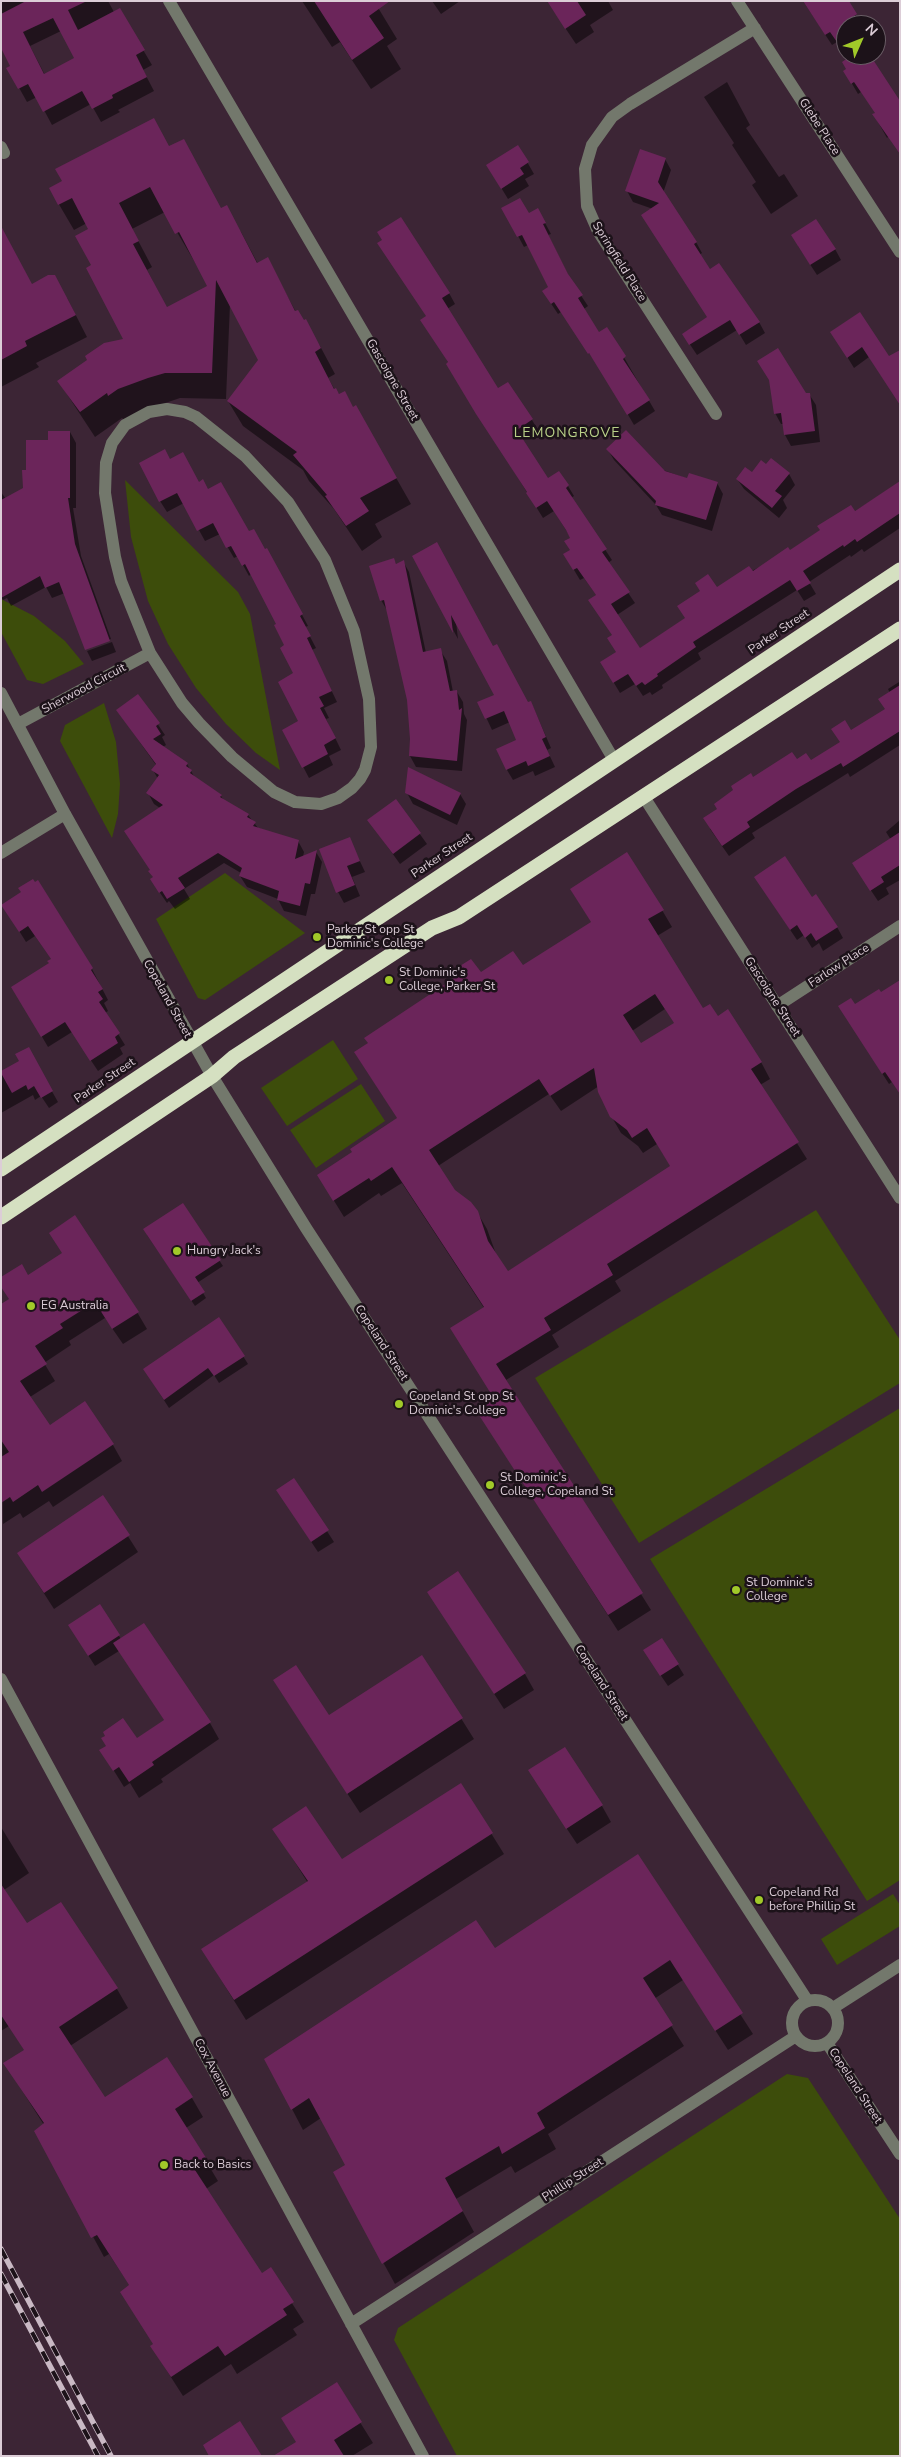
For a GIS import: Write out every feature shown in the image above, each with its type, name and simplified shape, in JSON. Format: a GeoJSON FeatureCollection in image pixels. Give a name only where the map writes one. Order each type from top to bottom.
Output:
{"type":"FeatureCollection","features":[{"type":"Feature","properties":{"kind":"highway","name":"Parker Street"},"geometry":{"type":"LineString","coordinates":[[1,1168],[900,570]]}},
{"type":"Feature","properties":{"kind":"highway"},"geometry":{"type":"LineString","coordinates":[[1,1217],[212,1076],[234,1057],[432,928],[459,917],[900,629]]}},
{"type":"Feature","properties":{"kind":"street","name":"Gascoigne Street"},"geometry":{"type":"LineString","coordinates":[[169,1],[614,760]]}},
{"type":"Feature","properties":{"kind":"street","name":"Glebe Place"},"geometry":{"type":"LineString","coordinates":[[738,1],[900,252]]}},
{"type":"Feature","properties":{"kind":"street","name":"Springfield Place"},"geometry":{"type":"LineString","coordinates":[[716,414],[598,232],[587,206],[584,169],[592,145],[612,117],[630,104],[755,28]]}},
{"type":"Feature","properties":{"kind":"street"},"geometry":{"type":"LineString","coordinates":[[167,409],[185,412],[196,418],[245,456],[288,502],[322,553],[347,610],[366,678],[371,747],[365,770],[360,779],[352,788],[338,798],[321,804],[295,802],[274,792],[247,771],[205,729],[182,703],[150,654],[124,590],[115,556],[106,493],[106,463],[112,442],[125,425],[149,412],[167,409]]}},
{"type":"Feature","properties":{"kind":"street","name":"Sherwood Circuit"},"geometry":{"type":"LineString","coordinates":[[18,724],[150,654]]}},
{"type":"Feature","properties":{"kind":"street","name":"Copeland Street"},"geometry":{"type":"LineString","coordinates":[[1,693],[65,814],[190,1041],[306,1228],[807,2000]]}},
{"type":"Feature","properties":{"kind":"street","name":"Gascoigne Street"},"geometry":{"type":"LineString","coordinates":[[644,797],[900,1198]]}},
{"type":"Feature","properties":{"kind":"street"},"geometry":{"type":"LineString","coordinates":[[1,853],[65,814]]}},
{"type":"Feature","properties":{"kind":"street","name":"Farlow Place"},"geometry":{"type":"LineString","coordinates":[[778,1006],[900,926]]}},
{"type":"Feature","properties":{"kind":"street","name":"Cox Avenue"},"geometry":{"type":"LineString","coordinates":[[1,1679],[423,2456]]}},
{"type":"Feature","properties":{"kind":"street"},"geometry":{"type":"LineString","coordinates":[[833,2008],[900,1965]]}},
{"type":"Feature","properties":{"kind":"street"},"geometry":{"type":"LineString","coordinates":[[807,2000],[821,2000],[833,2008],[838,2023],[837,2031],[827,2043],[812,2046],[804,2044],[796,2036],[791,2025],[792,2018],[799,2005],[807,2000]]}},
{"type":"Feature","properties":{"kind":"street","name":"Phillip Street"},"geometry":{"type":"LineString","coordinates":[[351,2324],[796,2036]]}},
{"type":"Feature","properties":{"kind":"street","name":"Copeland Street"},"geometry":{"type":"LineString","coordinates":[[827,2043],[900,2154]]}},
{"type":"Feature","properties":{"kind":"green space"},"geometry":{"type":"Polygon","coordinates":[[[125,480],[238,592],[250,614],[280,770],[256,753],[226,724],[196,688],[168,644],[148,601],[131,537],[125,480]]]}},
{"type":"Feature","properties":{"kind":"green space"},"geometry":{"type":"Polygon","coordinates":[[[1,599],[34,616],[65,641],[84,664],[43,684],[27,680],[1,632],[1,599]]]}},
{"type":"Feature","properties":{"kind":"green space"},"geometry":{"type":"Polygon","coordinates":[[[104,703],[116,742],[120,784],[118,814],[112,838],[60,741],[65,725],[104,703]]]}},
{"type":"Feature","properties":{"kind":"green space"},"geometry":{"type":"Polygon","coordinates":[[[225,873],[305,933],[205,1000],[198,998],[156,919],[225,873]]]}},
{"type":"Feature","properties":{"kind":"green space"},"geometry":{"type":"Polygon","coordinates":[[[333,1040],[358,1079],[287,1126],[261,1088],[333,1040]]]}},
{"type":"Feature","properties":{"kind":"green space"},"geometry":{"type":"Polygon","coordinates":[[[361,1084],[385,1121],[316,1168],[290,1130],[361,1084]]]}},
{"type":"Feature","properties":{"kind":"green space"},"geometry":{"type":"Polygon","coordinates":[[[816,1210],[900,1340],[900,1383],[639,1543],[535,1378],[816,1210]]]}},
{"type":"Feature","properties":{"kind":"green space"},"geometry":{"type":"Polygon","coordinates":[[[900,1408],[900,1880],[867,1901],[650,1559],[900,1408]]]}},
{"type":"Feature","properties":{"kind":"green space"},"geometry":{"type":"Polygon","coordinates":[[[893,1894],[900,1905],[900,1926],[837,1965],[821,1939],[893,1894]]]}},
{"type":"Feature","properties":{"kind":"green space"},"geometry":{"type":"Polygon","coordinates":[[[787,2074],[808,2078],[900,2219],[900,2456],[457,2456],[394,2340],[398,2328],[787,2074]]]}},
{"type":"Feature","properties":{"kind":"building"},"geometry":{"type":"Polygon","coordinates":[[[26,1],[87,1],[68,10],[78,30],[120,8],[145,50],[136,55],[147,77],[112,95],[113,98],[92,109],[82,91],[43,112],[28,84],[18,89],[6,68],[10,66],[1,48],[1,14],[26,1]],[[53,18],[23,32],[44,74],[74,58],[53,18]]]}},
{"type":"Feature","properties":{"kind":"building"},"geometry":{"type":"Polygon","coordinates":[[[314,1],[390,1],[369,16],[384,38],[352,60],[314,1]]]}},
{"type":"Feature","properties":{"kind":"building"},"geometry":{"type":"Polygon","coordinates":[[[547,1],[577,1],[586,15],[565,29],[547,1]]]}},
{"type":"Feature","properties":{"kind":"building"},"geometry":{"type":"Polygon","coordinates":[[[803,1],[849,1],[857,14],[836,15],[836,41],[830,32],[825,35],[803,1]]]}},
{"type":"Feature","properties":{"kind":"building"},"geometry":{"type":"Polygon","coordinates":[[[844,65],[877,65],[900,101],[900,154],[872,114],[875,113],[854,82],[851,84],[843,71],[846,69],[844,65]]]}},
{"type":"Feature","properties":{"kind":"building"},"geometry":{"type":"Polygon","coordinates":[[[154,118],[169,146],[184,139],[221,208],[227,205],[257,263],[268,257],[295,311],[298,310],[304,320],[306,319],[321,348],[315,352],[334,389],[336,388],[339,394],[345,391],[353,407],[356,405],[397,478],[360,498],[369,511],[346,526],[325,496],[327,495],[293,455],[297,452],[227,401],[258,360],[216,280],[212,373],[165,373],[148,378],[118,389],[108,396],[107,393],[80,412],[57,381],[87,360],[85,356],[104,343],[123,339],[86,268],[91,265],[75,236],[88,229],[72,198],[58,205],[49,188],[62,181],[55,169],[154,118]],[[150,187],[119,203],[139,241],[133,244],[167,307],[207,286],[179,232],[175,234],[150,187]]]}},
{"type":"Feature","properties":{"kind":"building"},"geometry":{"type":"Polygon","coordinates":[[[518,145],[529,162],[520,168],[524,174],[501,189],[486,165],[518,145]]]}},
{"type":"Feature","properties":{"kind":"building"},"geometry":{"type":"Polygon","coordinates":[[[640,149],[666,158],[658,182],[697,242],[694,244],[710,269],[719,263],[760,322],[739,335],[730,320],[689,345],[682,334],[707,317],[641,215],[659,203],[625,191],[640,149]]]}},
{"type":"Feature","properties":{"kind":"building"},"geometry":{"type":"Polygon","coordinates":[[[520,198],[529,213],[538,208],[546,223],[543,224],[568,274],[583,295],[578,298],[599,332],[607,327],[626,356],[623,359],[650,400],[627,415],[589,353],[554,302],[551,304],[542,291],[548,287],[522,235],[517,237],[501,208],[520,198]]]}},
{"type":"Feature","properties":{"kind":"building"},"geometry":{"type":"Polygon","coordinates":[[[401,217],[450,293],[442,298],[498,388],[508,382],[533,419],[517,430],[548,478],[559,471],[569,485],[566,488],[607,549],[602,552],[630,592],[611,604],[640,648],[685,618],[677,606],[700,591],[695,583],[708,574],[717,587],[749,566],[753,571],[788,547],[790,550],[820,530],[817,526],[851,505],[855,511],[900,481],[900,513],[857,542],[855,539],[844,547],[843,545],[803,571],[811,583],[797,591],[790,580],[693,642],[696,647],[657,674],[658,676],[645,685],[642,682],[636,686],[628,674],[613,683],[600,662],[616,652],[607,638],[612,635],[588,600],[596,595],[577,568],[573,570],[563,554],[570,550],[564,541],[570,538],[566,530],[547,501],[536,508],[526,493],[446,364],[448,362],[420,320],[426,316],[377,243],[382,240],[377,232],[401,217]]]}},
{"type":"Feature","properties":{"kind":"building"},"geometry":{"type":"Polygon","coordinates":[[[816,219],[836,249],[810,265],[791,235],[816,219]]]}},
{"type":"Feature","properties":{"kind":"building"},"geometry":{"type":"Polygon","coordinates":[[[1,226],[32,284],[48,275],[55,275],[76,315],[25,341],[27,346],[1,360],[1,226]]]}},
{"type":"Feature","properties":{"kind":"building"},"geometry":{"type":"Polygon","coordinates":[[[860,312],[889,356],[900,350],[900,405],[862,347],[847,358],[830,332],[860,312]]]}},
{"type":"Feature","properties":{"kind":"building"},"geometry":{"type":"Polygon","coordinates":[[[778,348],[806,393],[810,393],[815,431],[784,435],[781,413],[774,414],[769,380],[757,361],[778,348]]]}},
{"type":"Feature","properties":{"kind":"building"},"geometry":{"type":"Polygon","coordinates":[[[626,430],[665,471],[687,478],[689,473],[718,482],[706,520],[655,505],[656,501],[606,449],[626,430]]]}},
{"type":"Feature","properties":{"kind":"building"},"geometry":{"type":"Polygon","coordinates":[[[48,431],[70,431],[70,498],[68,498],[75,544],[110,641],[85,650],[59,582],[45,588],[40,576],[1,598],[1,500],[23,488],[22,470],[26,470],[26,440],[48,440],[48,431]]]}},
{"type":"Feature","properties":{"kind":"building"},"geometry":{"type":"Polygon","coordinates":[[[165,449],[170,459],[183,452],[199,482],[203,479],[208,489],[221,482],[249,531],[254,529],[265,549],[267,548],[303,614],[300,616],[311,636],[307,638],[332,691],[319,697],[324,706],[320,708],[336,738],[324,745],[328,754],[302,768],[282,730],[298,721],[278,682],[293,673],[280,648],[284,645],[274,625],[276,624],[245,564],[242,566],[231,546],[226,548],[213,523],[197,531],[177,493],[159,502],[139,463],[165,449]]]}},
{"type":"Feature","properties":{"kind":"building"},"geometry":{"type":"Polygon","coordinates":[[[771,458],[790,473],[775,491],[782,496],[772,508],[736,479],[745,467],[752,472],[761,460],[766,464],[771,458]]]}},
{"type":"Feature","properties":{"kind":"building"},"geometry":{"type":"Polygon","coordinates":[[[437,542],[493,646],[497,644],[528,702],[531,701],[546,737],[542,739],[550,756],[528,766],[526,761],[506,770],[496,749],[516,740],[504,711],[485,719],[477,702],[494,695],[451,615],[453,633],[412,556],[437,542]]]}},
{"type":"Feature","properties":{"kind":"building"},"geometry":{"type":"Polygon","coordinates":[[[394,558],[396,564],[404,560],[423,652],[441,648],[450,691],[457,690],[459,710],[462,708],[457,761],[409,756],[410,739],[407,700],[384,600],[380,601],[369,566],[394,558]]]}},
{"type":"Feature","properties":{"kind":"building"},"geometry":{"type":"Polygon","coordinates":[[[900,685],[900,731],[843,767],[841,763],[796,789],[747,822],[750,827],[722,846],[703,818],[717,809],[714,804],[733,790],[731,786],[751,773],[753,777],[792,752],[797,759],[806,753],[811,760],[840,742],[831,729],[845,720],[851,730],[885,709],[878,699],[900,685]]]}},
{"type":"Feature","properties":{"kind":"building"},"geometry":{"type":"Polygon","coordinates":[[[138,694],[160,723],[156,726],[161,734],[153,739],[188,763],[186,766],[192,770],[190,773],[222,795],[220,797],[249,814],[247,817],[256,822],[253,826],[299,840],[295,859],[317,850],[310,884],[305,883],[300,906],[277,900],[279,891],[239,876],[242,868],[218,853],[178,878],[185,888],[167,899],[162,891],[159,893],[150,879],[153,877],[148,871],[150,870],[124,831],[163,805],[146,793],[159,775],[151,770],[156,764],[116,710],[138,694]]]}},
{"type":"Feature","properties":{"kind":"building"},"geometry":{"type":"Polygon","coordinates":[[[408,767],[461,793],[450,815],[405,793],[408,767]]]}},
{"type":"Feature","properties":{"kind":"building"},"geometry":{"type":"Polygon","coordinates":[[[396,799],[421,833],[393,854],[367,820],[396,799]]]}},
{"type":"Feature","properties":{"kind":"building"},"geometry":{"type":"Polygon","coordinates":[[[900,832],[900,865],[881,877],[884,882],[870,891],[852,863],[900,832]]]}},
{"type":"Feature","properties":{"kind":"building"},"geometry":{"type":"Polygon","coordinates":[[[350,837],[360,861],[347,866],[355,885],[336,893],[319,849],[350,837]]]}},
{"type":"Feature","properties":{"kind":"building"},"geometry":{"type":"Polygon","coordinates":[[[627,852],[664,910],[648,919],[703,1008],[710,1004],[718,1016],[728,1009],[762,1062],[751,1069],[799,1142],[607,1264],[613,1275],[544,1318],[551,1330],[496,1364],[643,1593],[608,1615],[475,1409],[493,1397],[450,1328],[484,1307],[392,1167],[371,1181],[369,1178],[333,1201],[317,1175],[352,1152],[350,1149],[397,1118],[354,1052],[368,1043],[364,1038],[456,977],[452,971],[471,959],[481,972],[513,951],[523,965],[591,922],[570,889],[627,852]],[[655,994],[623,1015],[641,1043],[674,1023],[655,994]],[[594,1068],[550,1096],[539,1079],[429,1150],[455,1190],[471,1202],[478,1211],[488,1241],[508,1271],[670,1166],[647,1128],[632,1138],[627,1130],[610,1117],[598,1092],[594,1068]]]}},
{"type":"Feature","properties":{"kind":"building"},"geometry":{"type":"Polygon","coordinates":[[[785,856],[812,897],[816,894],[838,927],[816,941],[811,933],[805,938],[797,925],[790,930],[754,877],[785,856]]]}},
{"type":"Feature","properties":{"kind":"building"},"geometry":{"type":"Polygon","coordinates":[[[33,879],[35,882],[38,880],[93,968],[91,970],[103,989],[98,992],[103,999],[99,1002],[120,1033],[115,1037],[118,1043],[90,1061],[65,1022],[41,1037],[11,987],[49,963],[47,961],[51,959],[28,926],[19,932],[1,905],[21,892],[18,888],[33,879]]]}},
{"type":"Feature","properties":{"kind":"building"},"geometry":{"type":"Polygon","coordinates":[[[900,980],[900,1094],[885,1072],[882,1074],[838,1006],[851,998],[855,1004],[879,989],[881,992],[900,980]]]}},
{"type":"Feature","properties":{"kind":"building"},"geometry":{"type":"Polygon","coordinates":[[[29,1047],[53,1091],[41,1098],[34,1086],[28,1090],[26,1085],[12,1093],[1,1073],[1,1071],[19,1061],[15,1054],[29,1047]]]}},
{"type":"Feature","properties":{"kind":"building"},"geometry":{"type":"Polygon","coordinates":[[[183,1203],[221,1260],[195,1277],[205,1292],[191,1301],[143,1229],[183,1203]]]}},
{"type":"Feature","properties":{"kind":"building"},"geometry":{"type":"Polygon","coordinates":[[[75,1215],[139,1312],[112,1329],[95,1302],[60,1324],[63,1328],[35,1346],[47,1364],[20,1381],[50,1425],[85,1401],[114,1444],[42,1492],[38,1485],[13,1502],[10,1497],[1,1503],[1,1457],[9,1452],[1,1440],[1,1304],[9,1299],[1,1287],[1,1277],[22,1264],[28,1275],[62,1253],[49,1233],[75,1215]]]}},
{"type":"Feature","properties":{"kind":"building"},"geometry":{"type":"Polygon","coordinates":[[[219,1317],[245,1356],[214,1376],[208,1368],[164,1400],[143,1369],[219,1317]]]}},
{"type":"Feature","properties":{"kind":"building"},"geometry":{"type":"Polygon","coordinates":[[[294,1478],[329,1530],[311,1542],[276,1490],[294,1478]]]}},
{"type":"Feature","properties":{"kind":"building"},"geometry":{"type":"Polygon","coordinates":[[[103,1495],[130,1535],[44,1593],[17,1553],[103,1495]]]}},
{"type":"Feature","properties":{"kind":"building"},"geometry":{"type":"Polygon","coordinates":[[[458,1571],[526,1673],[494,1694],[427,1592],[458,1571]]]}},
{"type":"Feature","properties":{"kind":"building"},"geometry":{"type":"Polygon","coordinates":[[[100,1604],[120,1635],[88,1656],[68,1625],[100,1604]]]}},
{"type":"Feature","properties":{"kind":"building"},"geometry":{"type":"Polygon","coordinates":[[[144,1623],[211,1722],[152,1762],[154,1765],[129,1782],[119,1767],[113,1771],[99,1750],[106,1746],[101,1738],[105,1736],[103,1732],[123,1718],[137,1738],[164,1720],[113,1643],[144,1623]]]}},
{"type":"Feature","properties":{"kind":"building"},"geometry":{"type":"Polygon","coordinates":[[[662,1638],[679,1664],[660,1676],[643,1650],[662,1638]]]}},
{"type":"Feature","properties":{"kind":"building"},"geometry":{"type":"Polygon","coordinates":[[[422,1655],[463,1718],[347,1794],[273,1680],[296,1665],[329,1715],[422,1655]]]}},
{"type":"Feature","properties":{"kind":"building"},"geometry":{"type":"Polygon","coordinates":[[[565,1747],[603,1805],[566,1829],[528,1770],[565,1747]]]}},
{"type":"Feature","properties":{"kind":"building"},"geometry":{"type":"Polygon","coordinates":[[[461,1783],[493,1833],[234,2000],[201,1949],[308,1881],[272,1829],[306,1806],[342,1859],[461,1783]]]}},
{"type":"Feature","properties":{"kind":"building"},"geometry":{"type":"Polygon","coordinates":[[[638,1854],[743,2013],[715,2031],[670,1960],[643,1978],[673,2025],[537,2113],[545,2128],[502,2154],[499,2146],[445,2178],[463,2211],[382,2264],[333,2172],[345,2165],[309,2098],[291,2110],[264,2059],[476,1920],[495,1948],[638,1854]]]}},
{"type":"Feature","properties":{"kind":"building"},"geometry":{"type":"Polygon","coordinates":[[[1,1884],[27,1923],[61,1902],[118,1988],[59,2027],[105,2097],[167,2057],[193,2097],[175,2109],[208,2161],[195,2170],[262,2273],[271,2267],[294,2302],[283,2309],[287,2315],[225,2356],[218,2346],[171,2377],[150,2346],[153,2344],[120,2292],[129,2285],[97,2235],[91,2238],[34,2131],[44,2123],[3,2063],[24,2050],[1,2015],[1,1884]]]}},
{"type":"Feature","properties":{"kind":"building"},"geometry":{"type":"Polygon","coordinates":[[[337,2382],[362,2422],[334,2440],[344,2456],[273,2456],[296,2442],[281,2418],[337,2382]]]}},
{"type":"Feature","properties":{"kind":"building"},"geometry":{"type":"Polygon","coordinates":[[[240,2421],[262,2456],[209,2456],[203,2445],[240,2421]]]}},
{"type":"Feature","properties":{"kind":"railway"},"geometry":{"type":"LineString","coordinates":[[1,2249],[111,2456]]}},
{"type":"Feature","properties":{"kind":"railway"},"geometry":{"type":"LineString","coordinates":[[1,2274],[98,2456]]}},
{"type":"Feature","properties":{"kind":"place","name":"Parker St opp St Dominic's College"},"geometry":{"type":"Point","coordinates":[317,937]}},
{"type":"Feature","properties":{"kind":"place","name":"St Dominic's College, Parker St"},"geometry":{"type":"Point","coordinates":[389,980]}},
{"type":"Feature","properties":{"kind":"place","name":"Hungry Jack's"},"geometry":{"type":"Point","coordinates":[177,1251]}},
{"type":"Feature","properties":{"kind":"place","name":"EG Australia"},"geometry":{"type":"Point","coordinates":[31,1306]}},
{"type":"Feature","properties":{"kind":"place","name":"Copeland St opp St Dominic's College"},"geometry":{"type":"Point","coordinates":[399,1404]}},
{"type":"Feature","properties":{"kind":"place","name":"St Dominic's College, Copeland St"},"geometry":{"type":"Point","coordinates":[490,1485]}},
{"type":"Feature","properties":{"kind":"place","name":"St Dominic's College"},"geometry":{"type":"Point","coordinates":[736,1590]}},
{"type":"Feature","properties":{"kind":"place","name":"Copeland Rd before Phillip St"},"geometry":{"type":"Point","coordinates":[759,1900]}},
{"type":"Feature","properties":{"kind":"place","name":"Back to Basics"},"geometry":{"type":"Point","coordinates":[164,2165]}},
{"type":"Feature","properties":{"kind":"district","name":"LEMONGROVE"},"geometry":{"type":"Point","coordinates":[567,434]}}]}
